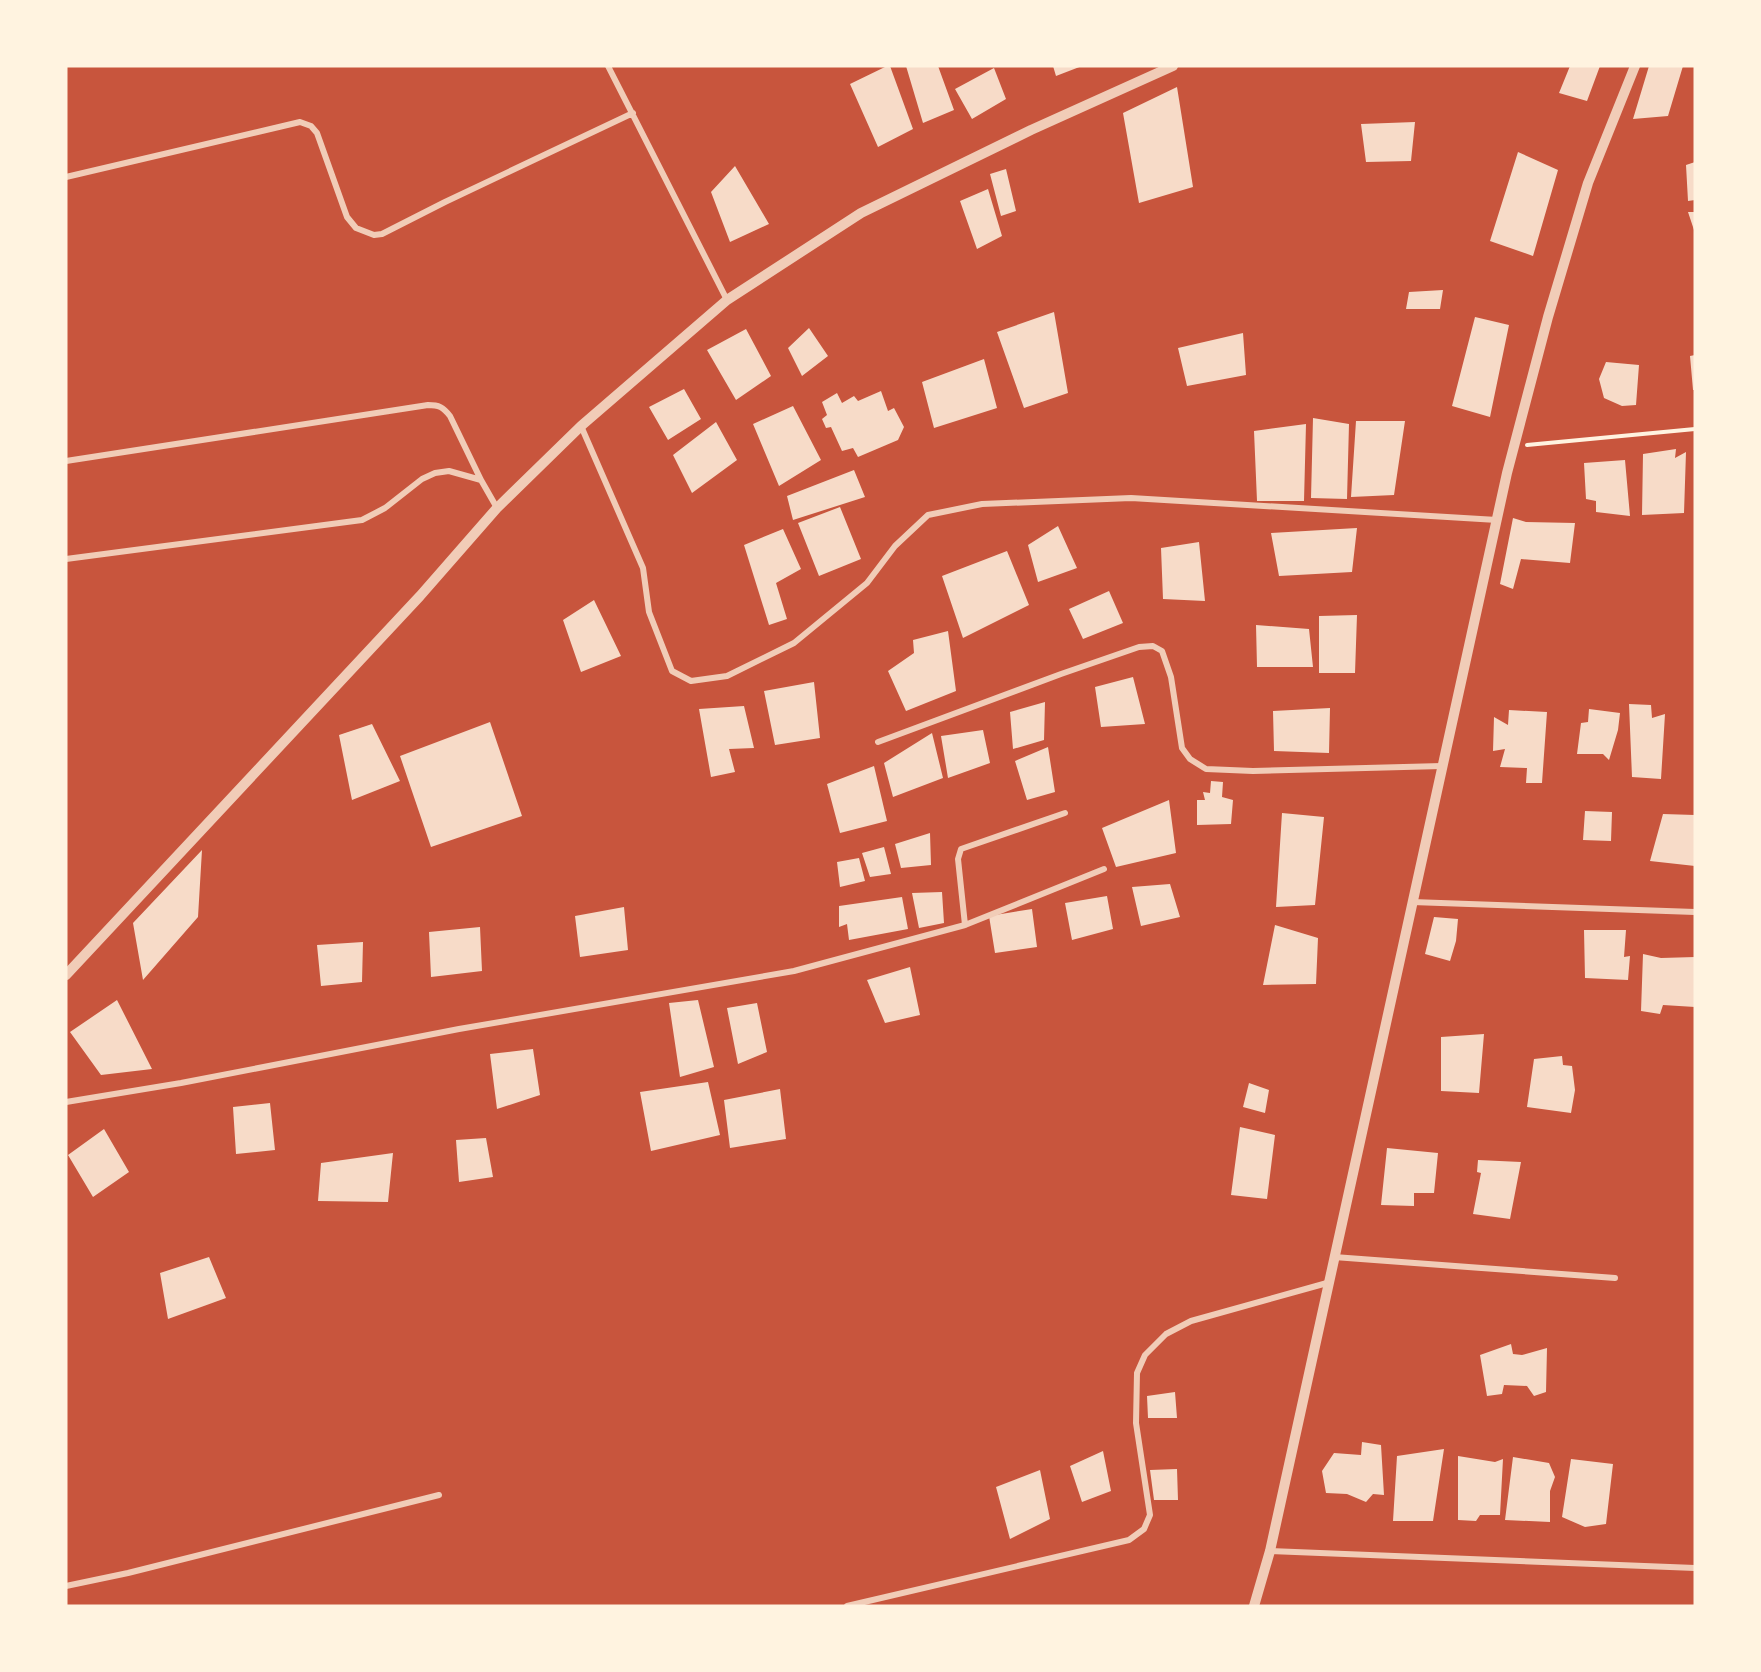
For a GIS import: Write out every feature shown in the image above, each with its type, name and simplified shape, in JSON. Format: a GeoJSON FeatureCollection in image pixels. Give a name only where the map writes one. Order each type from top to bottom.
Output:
{"type":"FeatureCollection","features":[{"type":"Feature","properties":{"kind":"street"},"geometry":{"type":"LineString","coordinates":[[608,66],[727,300]]}},
{"type":"Feature","properties":{"kind":"street"},"geometry":{"type":"LineString","coordinates":[[66,975],[420,596],[497,508],[581,426],[727,300],[861,213],[1031,130],[1173,66]]}},
{"type":"Feature","properties":{"kind":"street"},"geometry":{"type":"LineString","coordinates":[[1254,1606],[1270,1551],[1333,1257],[1514,446],[1548,317],[1588,183],[1635,66]]}},
{"type":"Feature","properties":{"kind":"street"},"geometry":{"type":"LineString","coordinates":[[66,177],[300,122],[311,126],[316,133],[347,218],[356,228],[375,235],[392,230],[445,202],[633,113]]}},
{"type":"Feature","properties":{"kind":"street"},"geometry":{"type":"LineString","coordinates":[[66,461],[437,405],[444,408],[450,416],[497,508]]}},
{"type":"Feature","properties":{"kind":"street"},"geometry":{"type":"LineString","coordinates":[[581,426],[643,568],[649,612],[672,671],[691,681],[727,676],[794,643],[867,583],[895,546],[928,515],[982,504],[1131,498],[1497,520]]}},
{"type":"Feature","properties":{"kind":"street"},"geometry":{"type":"LineString","coordinates":[[66,559],[362,520],[385,508],[422,479],[435,473],[449,471],[481,480]]}},
{"type":"Feature","properties":{"kind":"street"},"geometry":{"type":"LineString","coordinates":[[878,742],[1061,674],[1139,647],[1153,646],[1162,651],[1171,677],[1182,748],[1190,759],[1206,769],[1253,771],[1442,766]]}},
{"type":"Feature","properties":{"kind":"street"},"geometry":{"type":"LineString","coordinates":[[965,926],[958,859],[961,849],[1065,813]]}},
{"type":"Feature","properties":{"kind":"street"},"geometry":{"type":"LineString","coordinates":[[66,1102],[181,1083],[459,1029],[794,971],[965,926],[1104,869]]}},
{"type":"Feature","properties":{"kind":"street"},"geometry":{"type":"LineString","coordinates":[[1412,902],[1695,912]]}},
{"type":"Feature","properties":{"kind":"street"},"geometry":{"type":"LineString","coordinates":[[1333,1257],[1615,1278]]}},
{"type":"Feature","properties":{"kind":"street"},"geometry":{"type":"LineString","coordinates":[[847,1606],[1129,1540],[1144,1529],[1150,1515],[1136,1423],[1137,1373],[1145,1355],[1166,1334],[1191,1321],[1328,1283]]}},
{"type":"Feature","properties":{"kind":"street"},"geometry":{"type":"LineString","coordinates":[[66,1586],[128,1573],[439,1495]]}},
{"type":"Feature","properties":{"kind":"street"},"geometry":{"type":"LineString","coordinates":[[1270,1551],[1695,1568]]}},
{"type":"Feature","properties":{"kind":"path"},"geometry":{"type":"LineString","coordinates":[[1514,446],[1695,429]]}},
{"type":"Feature","properties":{"kind":"building"},"geometry":{"type":"Polygon","coordinates":[[[890,66],[913,129],[878,147],[850,84],[890,66]]]}},
{"type":"Feature","properties":{"kind":"building"},"geometry":{"type":"Polygon","coordinates":[[[906,66],[938,66],[954,110],[923,123],[906,66]]]}},
{"type":"Feature","properties":{"kind":"building"},"geometry":{"type":"Polygon","coordinates":[[[1053,66],[1082,66],[1056,76],[1053,66]]]}},
{"type":"Feature","properties":{"kind":"building"},"geometry":{"type":"Polygon","coordinates":[[[1570,66],[1600,66],[1587,101],[1559,93],[1570,66]]]}},
{"type":"Feature","properties":{"kind":"building"},"geometry":{"type":"Polygon","coordinates":[[[1649,66],[1683,66],[1668,116],[1633,119],[1649,66]]]}},
{"type":"Feature","properties":{"kind":"building"},"geometry":{"type":"Polygon","coordinates":[[[994,68],[1006,99],[972,119],[955,89],[994,68]]]}},
{"type":"Feature","properties":{"kind":"building"},"geometry":{"type":"Polygon","coordinates":[[[1177,87],[1193,187],[1139,203],[1123,113],[1177,87]]]}},
{"type":"Feature","properties":{"kind":"building"},"geometry":{"type":"Polygon","coordinates":[[[1415,122],[1411,161],[1366,162],[1361,124],[1415,122]]]}},
{"type":"Feature","properties":{"kind":"building"},"geometry":{"type":"Polygon","coordinates":[[[1518,152],[1558,170],[1533,256],[1490,241],[1518,152]]]}},
{"type":"Feature","properties":{"kind":"building"},"geometry":{"type":"Polygon","coordinates":[[[1695,162],[1695,200],[1688,201],[1686,165],[1695,162]]]}},
{"type":"Feature","properties":{"kind":"building"},"geometry":{"type":"Polygon","coordinates":[[[735,166],[769,224],[730,242],[711,192],[735,166]]]}},
{"type":"Feature","properties":{"kind":"building"},"geometry":{"type":"Polygon","coordinates":[[[1006,169],[1016,211],[1001,216],[990,174],[1006,169]]]}},
{"type":"Feature","properties":{"kind":"building"},"geometry":{"type":"Polygon","coordinates":[[[988,189],[1002,236],[977,249],[960,201],[988,189]]]}},
{"type":"Feature","properties":{"kind":"building"},"geometry":{"type":"Polygon","coordinates":[[[1688,212],[1695,212],[1695,233],[1688,212]]]}},
{"type":"Feature","properties":{"kind":"building"},"geometry":{"type":"Polygon","coordinates":[[[1443,290],[1440,309],[1406,309],[1409,292],[1443,290]]]}},
{"type":"Feature","properties":{"kind":"building"},"geometry":{"type":"Polygon","coordinates":[[[1054,312],[1068,393],[1024,408],[997,332],[1054,312]]]}},
{"type":"Feature","properties":{"kind":"building"},"geometry":{"type":"Polygon","coordinates":[[[1475,317],[1509,325],[1490,417],[1452,406],[1475,317]]]}},
{"type":"Feature","properties":{"kind":"building"},"geometry":{"type":"Polygon","coordinates":[[[809,328],[828,356],[802,376],[788,348],[809,328]]]}},
{"type":"Feature","properties":{"kind":"building"},"geometry":{"type":"Polygon","coordinates":[[[746,329],[771,376],[736,400],[707,350],[746,329]]]}},
{"type":"Feature","properties":{"kind":"building"},"geometry":{"type":"Polygon","coordinates":[[[1243,333],[1246,375],[1187,386],[1178,348],[1243,333]]]}},
{"type":"Feature","properties":{"kind":"building"},"geometry":{"type":"Polygon","coordinates":[[[1695,355],[1695,390],[1693,390],[1690,356],[1695,355]]]}},
{"type":"Feature","properties":{"kind":"building"},"geometry":{"type":"Polygon","coordinates":[[[984,359],[997,408],[934,428],[922,382],[984,359]]]}},
{"type":"Feature","properties":{"kind":"building"},"geometry":{"type":"Polygon","coordinates":[[[1606,362],[1639,365],[1636,405],[1622,406],[1604,398],[1599,379],[1606,362]]]}},
{"type":"Feature","properties":{"kind":"building"},"geometry":{"type":"Polygon","coordinates":[[[684,389],[701,419],[668,440],[649,407],[684,389]]]}},
{"type":"Feature","properties":{"kind":"building"},"geometry":{"type":"Polygon","coordinates":[[[881,391],[888,411],[894,408],[904,427],[898,440],[858,457],[853,448],[842,451],[831,427],[826,428],[822,419],[827,415],[822,402],[837,393],[842,403],[854,396],[858,401],[881,391]]]}},
{"type":"Feature","properties":{"kind":"building"},"geometry":{"type":"Polygon","coordinates":[[[793,406],[821,460],[779,486],[753,424],[793,406]]]}},
{"type":"Feature","properties":{"kind":"building"},"geometry":{"type":"Polygon","coordinates":[[[1313,418],[1349,424],[1347,499],[1311,498],[1313,418]]]}},
{"type":"Feature","properties":{"kind":"building"},"geometry":{"type":"Polygon","coordinates":[[[1356,421],[1405,421],[1394,495],[1351,497],[1356,421]]]}},
{"type":"Feature","properties":{"kind":"building"},"geometry":{"type":"Polygon","coordinates":[[[716,422],[737,460],[692,493],[673,455],[716,422]]]}},
{"type":"Feature","properties":{"kind":"building"},"geometry":{"type":"Polygon","coordinates":[[[1306,424],[1304,501],[1257,501],[1254,431],[1306,424]]]}},
{"type":"Feature","properties":{"kind":"building"},"geometry":{"type":"Polygon","coordinates":[[[1676,449],[1675,458],[1686,452],[1684,513],[1642,515],[1643,454],[1676,449]]]}},
{"type":"Feature","properties":{"kind":"building"},"geometry":{"type":"Polygon","coordinates":[[[1625,460],[1630,516],[1596,512],[1596,501],[1586,499],[1584,463],[1625,460]]]}},
{"type":"Feature","properties":{"kind":"building"},"geometry":{"type":"Polygon","coordinates":[[[854,470],[865,497],[793,520],[787,496],[854,470]]]}},
{"type":"Feature","properties":{"kind":"building"},"geometry":{"type":"Polygon","coordinates":[[[840,507],[861,559],[819,576],[798,523],[840,507]]]}},
{"type":"Feature","properties":{"kind":"building"},"geometry":{"type":"Polygon","coordinates":[[[1513,518],[1526,522],[1575,523],[1570,563],[1521,559],[1513,589],[1500,584],[1513,518]]]}},
{"type":"Feature","properties":{"kind":"building"},"geometry":{"type":"Polygon","coordinates":[[[1058,526],[1077,568],[1038,582],[1028,545],[1058,526]]]}},
{"type":"Feature","properties":{"kind":"building"},"geometry":{"type":"Polygon","coordinates":[[[1357,528],[1352,572],[1279,576],[1271,533],[1357,528]]]}},
{"type":"Feature","properties":{"kind":"building"},"geometry":{"type":"Polygon","coordinates":[[[783,529],[801,569],[776,583],[787,619],[769,625],[744,545],[783,529]]]}},
{"type":"Feature","properties":{"kind":"building"},"geometry":{"type":"Polygon","coordinates":[[[1199,542],[1205,601],[1163,599],[1161,548],[1199,542]]]}},
{"type":"Feature","properties":{"kind":"building"},"geometry":{"type":"Polygon","coordinates":[[[1007,551],[1029,605],[963,638],[942,576],[1007,551]]]}},
{"type":"Feature","properties":{"kind":"building"},"geometry":{"type":"Polygon","coordinates":[[[1109,591],[1123,623],[1083,639],[1069,609],[1109,591]]]}},
{"type":"Feature","properties":{"kind":"building"},"geometry":{"type":"Polygon","coordinates":[[[594,600],[621,656],[581,672],[563,620],[594,600]]]}},
{"type":"Feature","properties":{"kind":"building"},"geometry":{"type":"Polygon","coordinates":[[[1357,615],[1355,673],[1319,673],[1319,616],[1357,615]]]}},
{"type":"Feature","properties":{"kind":"building"},"geometry":{"type":"Polygon","coordinates":[[[1256,625],[1309,629],[1313,667],[1257,667],[1256,625]]]}},
{"type":"Feature","properties":{"kind":"building"},"geometry":{"type":"Polygon","coordinates":[[[948,631],[956,691],[906,711],[888,671],[914,653],[913,640],[948,631]]]}},
{"type":"Feature","properties":{"kind":"building"},"geometry":{"type":"Polygon","coordinates":[[[1133,677],[1145,724],[1101,727],[1095,687],[1133,677]]]}},
{"type":"Feature","properties":{"kind":"building"},"geometry":{"type":"Polygon","coordinates":[[[814,682],[820,738],[775,745],[764,691],[814,682]]]}},
{"type":"Feature","properties":{"kind":"building"},"geometry":{"type":"Polygon","coordinates":[[[1045,702],[1044,740],[1013,749],[1010,712],[1045,702]]]}},
{"type":"Feature","properties":{"kind":"building"},"geometry":{"type":"Polygon","coordinates":[[[1629,704],[1651,705],[1652,718],[1665,714],[1661,779],[1632,777],[1629,704]]]}},
{"type":"Feature","properties":{"kind":"building"},"geometry":{"type":"Polygon","coordinates":[[[744,706],[754,748],[729,749],[735,772],[711,777],[699,709],[744,706]]]}},
{"type":"Feature","properties":{"kind":"building"},"geometry":{"type":"Polygon","coordinates":[[[1330,708],[1329,753],[1274,751],[1273,711],[1330,708]]]}},
{"type":"Feature","properties":{"kind":"building"},"geometry":{"type":"Polygon","coordinates":[[[1589,709],[1620,713],[1618,730],[1609,760],[1603,754],[1577,754],[1581,723],[1588,722],[1589,709]]]}},
{"type":"Feature","properties":{"kind":"building"},"geometry":{"type":"Polygon","coordinates":[[[1509,710],[1547,712],[1542,783],[1526,783],[1527,768],[1500,767],[1505,749],[1493,751],[1494,717],[1508,725],[1509,710]]]}},
{"type":"Feature","properties":{"kind":"building"},"geometry":{"type":"Polygon","coordinates":[[[490,722],[522,816],[431,847],[400,756],[490,722]]]}},
{"type":"Feature","properties":{"kind":"building"},"geometry":{"type":"Polygon","coordinates":[[[372,724],[400,781],[352,800],[339,735],[372,724]]]}},
{"type":"Feature","properties":{"kind":"building"},"geometry":{"type":"Polygon","coordinates":[[[983,730],[990,763],[948,778],[941,736],[983,730]]]}},
{"type":"Feature","properties":{"kind":"building"},"geometry":{"type":"Polygon","coordinates":[[[932,733],[943,778],[893,797],[884,763],[932,733]]]}},
{"type":"Feature","properties":{"kind":"building"},"geometry":{"type":"Polygon","coordinates":[[[1048,747],[1055,792],[1027,800],[1015,761],[1048,747]]]}},
{"type":"Feature","properties":{"kind":"building"},"geometry":{"type":"Polygon","coordinates":[[[874,766],[887,821],[840,833],[827,784],[874,766]]]}},
{"type":"Feature","properties":{"kind":"building"},"geometry":{"type":"Polygon","coordinates":[[[1211,781],[1223,782],[1222,797],[1233,800],[1231,824],[1197,825],[1197,800],[1205,800],[1203,792],[1210,793],[1211,781]]]}},
{"type":"Feature","properties":{"kind":"building"},"geometry":{"type":"Polygon","coordinates":[[[1169,800],[1176,853],[1116,867],[1102,828],[1169,800]]]}},
{"type":"Feature","properties":{"kind":"building"},"geometry":{"type":"Polygon","coordinates":[[[1585,811],[1612,812],[1611,841],[1583,840],[1585,811]]]}},
{"type":"Feature","properties":{"kind":"building"},"geometry":{"type":"Polygon","coordinates":[[[1282,813],[1324,817],[1315,905],[1276,907],[1282,813]]]}},
{"type":"Feature","properties":{"kind":"building"},"geometry":{"type":"Polygon","coordinates":[[[1663,814],[1695,815],[1695,866],[1650,861],[1663,814]]]}},
{"type":"Feature","properties":{"kind":"building"},"geometry":{"type":"Polygon","coordinates":[[[930,833],[931,865],[901,868],[895,844],[930,833]]]}},
{"type":"Feature","properties":{"kind":"building"},"geometry":{"type":"Polygon","coordinates":[[[884,847],[891,874],[870,877],[862,853],[884,847]]]}},
{"type":"Feature","properties":{"kind":"building"},"geometry":{"type":"Polygon","coordinates":[[[202,850],[198,917],[143,980],[133,923],[202,850]]]}},
{"type":"Feature","properties":{"kind":"building"},"geometry":{"type":"Polygon","coordinates":[[[859,858],[865,881],[840,887],[837,862],[859,858]]]}},
{"type":"Feature","properties":{"kind":"building"},"geometry":{"type":"Polygon","coordinates":[[[1170,884],[1180,917],[1141,926],[1132,887],[1170,884]]]}},
{"type":"Feature","properties":{"kind":"building"},"geometry":{"type":"Polygon","coordinates":[[[942,892],[944,923],[919,928],[912,893],[942,892]]]}},
{"type":"Feature","properties":{"kind":"building"},"geometry":{"type":"Polygon","coordinates":[[[1107,896],[1113,929],[1072,940],[1065,903],[1107,896]]]}},
{"type":"Feature","properties":{"kind":"building"},"geometry":{"type":"Polygon","coordinates":[[[902,897],[908,929],[849,940],[847,924],[839,927],[839,906],[902,897]]]}},
{"type":"Feature","properties":{"kind":"building"},"geometry":{"type":"Polygon","coordinates":[[[624,907],[628,950],[580,957],[575,916],[624,907]]]}},
{"type":"Feature","properties":{"kind":"building"},"geometry":{"type":"Polygon","coordinates":[[[1032,909],[1037,947],[995,953],[989,916],[1032,909]]]}},
{"type":"Feature","properties":{"kind":"building"},"geometry":{"type":"Polygon","coordinates":[[[1434,917],[1458,919],[1456,941],[1450,961],[1425,954],[1434,917]]]}},
{"type":"Feature","properties":{"kind":"building"},"geometry":{"type":"Polygon","coordinates":[[[1275,925],[1318,938],[1316,984],[1263,985],[1275,925]]]}},
{"type":"Feature","properties":{"kind":"building"},"geometry":{"type":"Polygon","coordinates":[[[480,927],[482,971],[431,977],[429,932],[480,927]]]}},
{"type":"Feature","properties":{"kind":"building"},"geometry":{"type":"Polygon","coordinates":[[[1584,930],[1626,930],[1624,957],[1630,956],[1628,980],[1585,978],[1584,930]]]}},
{"type":"Feature","properties":{"kind":"building"},"geometry":{"type":"Polygon","coordinates":[[[363,942],[362,982],[321,986],[317,945],[363,942]]]}},
{"type":"Feature","properties":{"kind":"building"},"geometry":{"type":"Polygon","coordinates":[[[1643,954],[1661,958],[1695,957],[1695,1007],[1663,1005],[1660,1014],[1641,1011],[1643,954]]]}},
{"type":"Feature","properties":{"kind":"building"},"geometry":{"type":"Polygon","coordinates":[[[910,967],[920,1015],[885,1023],[867,980],[910,967]]]}},
{"type":"Feature","properties":{"kind":"building"},"geometry":{"type":"Polygon","coordinates":[[[117,1000],[152,1069],[101,1075],[70,1032],[117,1000]]]}},
{"type":"Feature","properties":{"kind":"building"},"geometry":{"type":"Polygon","coordinates":[[[698,1000],[714,1067],[680,1077],[669,1003],[698,1000]]]}},
{"type":"Feature","properties":{"kind":"building"},"geometry":{"type":"Polygon","coordinates":[[[757,1003],[767,1052],[738,1064],[727,1008],[757,1003]]]}},
{"type":"Feature","properties":{"kind":"building"},"geometry":{"type":"Polygon","coordinates":[[[1484,1034],[1479,1093],[1441,1091],[1441,1037],[1484,1034]]]}},
{"type":"Feature","properties":{"kind":"building"},"geometry":{"type":"Polygon","coordinates":[[[533,1049],[540,1095],[497,1109],[490,1054],[533,1049]]]}},
{"type":"Feature","properties":{"kind":"building"},"geometry":{"type":"Polygon","coordinates":[[[1562,1056],[1563,1065],[1572,1066],[1575,1090],[1571,1113],[1527,1107],[1534,1059],[1562,1056]]]}},
{"type":"Feature","properties":{"kind":"building"},"geometry":{"type":"Polygon","coordinates":[[[708,1082],[720,1135],[651,1151],[640,1092],[708,1082]]]}},
{"type":"Feature","properties":{"kind":"building"},"geometry":{"type":"Polygon","coordinates":[[[1249,1083],[1269,1090],[1265,1113],[1243,1107],[1249,1083]]]}},
{"type":"Feature","properties":{"kind":"building"},"geometry":{"type":"Polygon","coordinates":[[[780,1089],[786,1139],[730,1148],[724,1100],[780,1089]]]}},
{"type":"Feature","properties":{"kind":"building"},"geometry":{"type":"Polygon","coordinates":[[[270,1103],[275,1150],[236,1154],[233,1107],[270,1103]]]}},
{"type":"Feature","properties":{"kind":"building"},"geometry":{"type":"Polygon","coordinates":[[[1240,1127],[1275,1135],[1267,1199],[1231,1195],[1240,1127]]]}},
{"type":"Feature","properties":{"kind":"building"},"geometry":{"type":"Polygon","coordinates":[[[104,1129],[129,1172],[93,1197],[68,1155],[104,1129]]]}},
{"type":"Feature","properties":{"kind":"building"},"geometry":{"type":"Polygon","coordinates":[[[486,1138],[493,1177],[459,1182],[456,1140],[486,1138]]]}},
{"type":"Feature","properties":{"kind":"building"},"geometry":{"type":"Polygon","coordinates":[[[1387,1148],[1438,1153],[1434,1193],[1414,1193],[1414,1206],[1381,1205],[1387,1148]]]}},
{"type":"Feature","properties":{"kind":"building"},"geometry":{"type":"Polygon","coordinates":[[[393,1153],[388,1202],[318,1201],[321,1163],[393,1153]]]}},
{"type":"Feature","properties":{"kind":"building"},"geometry":{"type":"Polygon","coordinates":[[[1478,1160],[1521,1162],[1510,1219],[1473,1214],[1481,1173],[1477,1172],[1478,1160]]]}},
{"type":"Feature","properties":{"kind":"building"},"geometry":{"type":"Polygon","coordinates":[[[209,1257],[226,1298],[168,1319],[160,1273],[209,1257]]]}},
{"type":"Feature","properties":{"kind":"building"},"geometry":{"type":"Polygon","coordinates":[[[1511,1344],[1513,1354],[1522,1355],[1547,1348],[1546,1392],[1534,1396],[1527,1386],[1504,1385],[1502,1394],[1487,1396],[1480,1355],[1511,1344]]]}},
{"type":"Feature","properties":{"kind":"building"},"geometry":{"type":"Polygon","coordinates":[[[1175,1392],[1177,1418],[1148,1418],[1147,1396],[1175,1392]]]}},
{"type":"Feature","properties":{"kind":"building"},"geometry":{"type":"Polygon","coordinates":[[[1362,1442],[1381,1445],[1384,1495],[1373,1494],[1366,1502],[1347,1494],[1326,1493],[1322,1471],[1334,1453],[1361,1455],[1362,1442]]]}},
{"type":"Feature","properties":{"kind":"building"},"geometry":{"type":"Polygon","coordinates":[[[1444,1449],[1433,1521],[1393,1521],[1397,1456],[1444,1449]]]}},
{"type":"Feature","properties":{"kind":"building"},"geometry":{"type":"Polygon","coordinates":[[[1103,1451],[1111,1491],[1082,1502],[1070,1466],[1103,1451]]]}},
{"type":"Feature","properties":{"kind":"building"},"geometry":{"type":"Polygon","coordinates":[[[1458,1456],[1495,1462],[1503,1459],[1500,1515],[1480,1515],[1476,1521],[1458,1520],[1458,1456]]]}},
{"type":"Feature","properties":{"kind":"building"},"geometry":{"type":"Polygon","coordinates":[[[1513,1457],[1549,1463],[1555,1477],[1550,1491],[1550,1522],[1505,1520],[1513,1457]]]}},
{"type":"Feature","properties":{"kind":"building"},"geometry":{"type":"Polygon","coordinates":[[[1571,1459],[1613,1464],[1606,1524],[1585,1527],[1562,1517],[1571,1459]]]}},
{"type":"Feature","properties":{"kind":"building"},"geometry":{"type":"Polygon","coordinates":[[[1177,1469],[1178,1500],[1154,1500],[1150,1470],[1177,1469]]]}},
{"type":"Feature","properties":{"kind":"building"},"geometry":{"type":"Polygon","coordinates":[[[1040,1470],[1050,1519],[1010,1539],[996,1487],[1040,1470]]]}}]}
